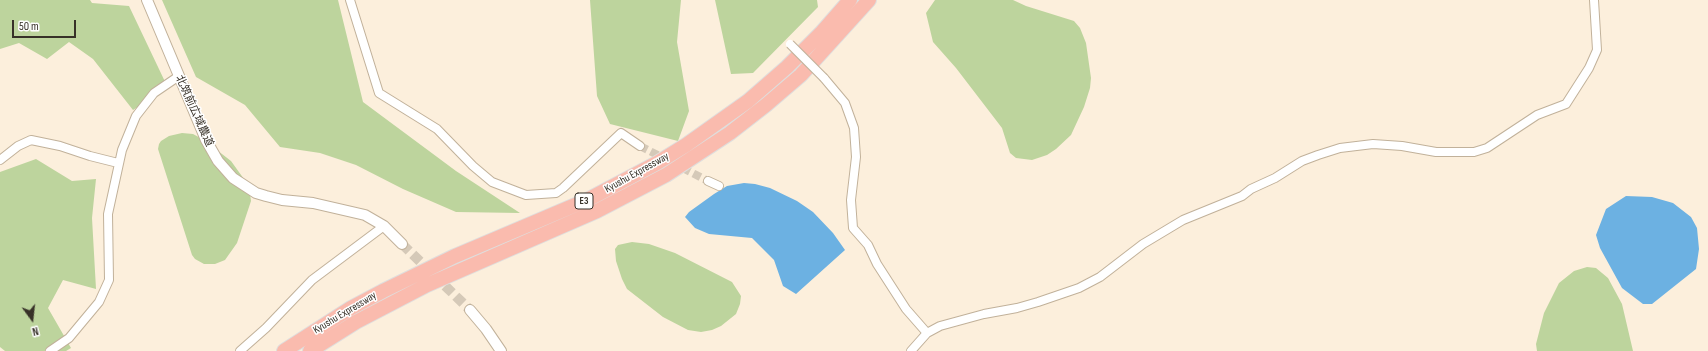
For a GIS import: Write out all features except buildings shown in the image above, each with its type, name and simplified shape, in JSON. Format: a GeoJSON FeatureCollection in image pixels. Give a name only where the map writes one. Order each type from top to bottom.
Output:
{"type":"FeatureCollection","features":[{"type":"Feature","properties":{"kind":"highway","name":"Kyushu Expressway"},"geometry":{"type":"LineString","coordinates":[[284,351],[351,308],[383,290],[455,256],[587,200],[657,163],[686,145],[748,101],[787,67],[821,33],[850,0]]}},
{"type":"Feature","properties":{"kind":"highway","name":"Kyushu Expressway"},"geometry":{"type":"LineString","coordinates":[[310,351],[356,322],[427,285],[597,211],[666,175],[730,133],[801,75],[869,0]]}},
{"type":"Feature","properties":{"kind":"street","name":"北筑前広域農道"},"geometry":{"type":"LineString","coordinates":[[147,0],[206,140],[218,161],[233,178],[256,193],[266,196],[282,200],[313,203],[365,215],[384,226],[402,244]]}},
{"type":"Feature","properties":{"kind":"street"},"geometry":{"type":"LineString","coordinates":[[350,0],[379,93],[437,129],[473,166],[492,182],[526,195],[556,193],[621,133],[640,146]]}},
{"type":"Feature","properties":{"kind":"street"},"geometry":{"type":"LineString","coordinates":[[911,351],[927,333],[940,326],[984,314],[1017,308],[1079,288],[1100,277],[1143,244],[1183,220],[1242,196],[1251,189],[1275,178],[1302,160],[1340,148],[1373,144],[1402,146],[1436,152],[1474,152],[1487,148],[1537,116],[1566,104],[1589,68],[1597,50],[1594,0]]}},
{"type":"Feature","properties":{"kind":"street"},"geometry":{"type":"LineString","coordinates":[[790,44],[824,78],[845,102],[854,128],[856,157],[851,200],[853,228],[868,245],[877,264],[906,309],[927,333]]}},
{"type":"Feature","properties":{"kind":"street"},"geometry":{"type":"LineString","coordinates":[[50,351],[69,338],[99,302],[109,280],[108,214],[118,163],[136,116],[154,92],[179,76]]}},
{"type":"Feature","properties":{"kind":"street"},"geometry":{"type":"LineString","coordinates":[[0,160],[18,146],[31,140],[60,146],[118,163]]}},
{"type":"Feature","properties":{"kind":"street"},"geometry":{"type":"LineString","coordinates":[[708,181],[719,186]]}},
{"type":"Feature","properties":{"kind":"street"},"geometry":{"type":"LineString","coordinates":[[240,351],[266,328],[312,280],[384,226]]}},
{"type":"Feature","properties":{"kind":"street"},"geometry":{"type":"LineString","coordinates":[[470,310],[486,329],[501,351]]}},
{"type":"Feature","properties":{"kind":"green space"},"geometry":{"type":"Polygon","coordinates":[[[0,0],[90,0],[92,3],[129,6],[168,88],[133,110],[93,59],[69,42],[47,59],[19,43],[0,49],[0,0]]]}},
{"type":"Feature","properties":{"kind":"green space"},"geometry":{"type":"Polygon","coordinates":[[[162,0],[338,0],[363,102],[456,171],[520,213],[456,212],[403,189],[356,165],[320,153],[280,147],[245,105],[196,77],[162,0]]]}},
{"type":"Feature","properties":{"kind":"green space"},"geometry":{"type":"Polygon","coordinates":[[[590,0],[681,0],[677,42],[689,111],[678,141],[610,124],[597,96],[590,0]]]}},
{"type":"Feature","properties":{"kind":"green space"},"geometry":{"type":"Polygon","coordinates":[[[715,0],[817,0],[818,7],[753,73],[731,74],[715,0]]]}},
{"type":"Feature","properties":{"kind":"green space"},"geometry":{"type":"Polygon","coordinates":[[[935,0],[1013,0],[1026,6],[1074,21],[1080,28],[1086,43],[1091,78],[1090,88],[1084,107],[1071,135],[1056,149],[1047,155],[1032,160],[1016,158],[1010,153],[1002,128],[956,68],[933,42],[926,13],[935,0]]]}},
{"type":"Feature","properties":{"kind":"green space"},"geometry":{"type":"Polygon","coordinates":[[[182,133],[193,134],[204,140],[231,161],[249,186],[251,201],[237,243],[225,260],[215,264],[204,264],[195,259],[192,255],[158,149],[161,141],[169,136],[182,133]]]}},
{"type":"Feature","properties":{"kind":"green space"},"geometry":{"type":"Polygon","coordinates":[[[36,159],[72,181],[96,179],[92,218],[96,289],[63,280],[48,308],[71,348],[66,351],[5,351],[0,347],[0,172],[36,159]]]}},
{"type":"Feature","properties":{"kind":"green space"},"geometry":{"type":"Polygon","coordinates":[[[632,242],[649,244],[675,253],[732,282],[741,296],[736,314],[721,326],[712,330],[701,332],[688,330],[663,317],[627,289],[622,279],[616,261],[615,249],[618,245],[632,242]]]}},
{"type":"Feature","properties":{"kind":"green space"},"geometry":{"type":"Polygon","coordinates":[[[1587,267],[1596,268],[1608,278],[1622,304],[1633,351],[1537,351],[1536,344],[1544,313],[1559,283],[1574,271],[1587,267]]]}},
{"type":"Feature","properties":{"kind":"water"},"geometry":{"type":"Polygon","coordinates":[[[744,183],[770,188],[797,201],[813,212],[833,233],[845,250],[796,294],[783,286],[774,260],[752,238],[709,234],[695,228],[685,217],[689,212],[727,186],[744,183]]]}},
{"type":"Feature","properties":{"kind":"water"},"geometry":{"type":"Polygon","coordinates":[[[1626,196],[1652,197],[1673,203],[1691,217],[1697,228],[1699,249],[1696,269],[1652,304],[1643,304],[1622,288],[1600,248],[1596,235],[1606,209],[1626,196]]]}},
{"type":"Feature","properties":{"kind":"tunnel"},"geometry":{"type":"LineString","coordinates":[[640,146],[708,181]]}},
{"type":"Feature","properties":{"kind":"tunnel"},"geometry":{"type":"LineString","coordinates":[[402,244],[470,310]]}}]}
